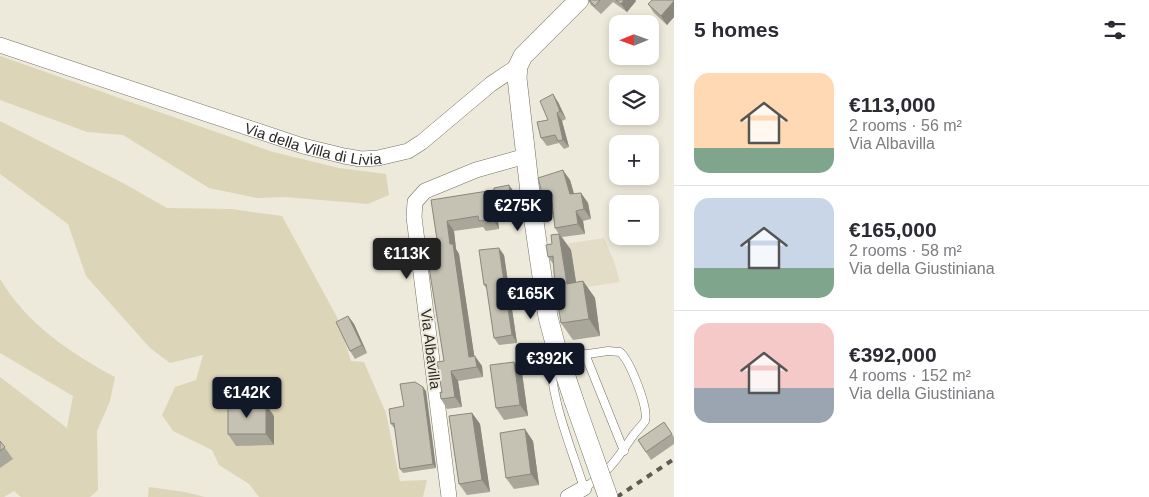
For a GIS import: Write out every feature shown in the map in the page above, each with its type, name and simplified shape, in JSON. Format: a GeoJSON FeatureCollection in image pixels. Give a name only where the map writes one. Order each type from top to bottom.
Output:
{"type":"FeatureCollection","features":[{"type":"Feature","properties":{"kind":"street","name":"Via della Villa di Livia"},"geometry":{"type":"LineString","coordinates":[[0,45],[303,146],[361,159],[392,155],[412,149],[491,84],[518,66],[530,48],[579,0]]}},
{"type":"Feature","properties":{"kind":"street"},"geometry":{"type":"LineString","coordinates":[[518,66],[526,156],[551,331],[608,497]]}},
{"type":"Feature","properties":{"kind":"street","name":"Via Albavilla"},"geometry":{"type":"LineString","coordinates":[[449,497],[414,207],[418,198],[425,191],[476,170],[526,156]]}},
{"type":"Feature","properties":{"kind":"street"},"geometry":{"type":"LineString","coordinates":[[568,497],[584,488]]}},
{"type":"Feature","properties":{"kind":"lane"},"geometry":{"type":"LineString","coordinates":[[551,331],[550,365],[552,389],[584,488],[603,474],[624,451],[646,418],[645,408],[628,360],[620,352],[615,350],[559,358]]}},
{"type":"Feature","properties":{"kind":"lane"},"geometry":{"type":"LineString","coordinates":[[585,354],[624,451]]}},
{"type":"Feature","properties":{"kind":"shaded area"},"geometry":{"type":"Polygon","coordinates":[[[0,56],[273,152],[339,168],[386,174],[389,195],[368,204],[285,197],[257,198],[209,188],[123,135],[87,132],[0,100],[0,56]]]}},
{"type":"Feature","properties":{"kind":"shaded area"},"geometry":{"type":"Polygon","coordinates":[[[0,121],[123,183],[167,208],[231,209],[282,216],[337,317],[351,361],[364,362],[386,413],[400,481],[427,480],[423,497],[259,497],[249,484],[219,465],[212,450],[173,431],[162,415],[175,387],[196,380],[203,355],[170,363],[150,348],[86,276],[68,224],[0,174],[0,121]]]}},
{"type":"Feature","properties":{"kind":"shaded area"},"geometry":{"type":"Polygon","coordinates":[[[604,238],[620,282],[555,292],[551,246],[604,238]]]}},
{"type":"Feature","properties":{"kind":"shaded area"},"geometry":{"type":"Polygon","coordinates":[[[0,279],[23,310],[50,336],[82,358],[115,377],[110,401],[97,431],[98,490],[90,497],[21,497],[14,491],[4,497],[0,497],[0,377],[67,428],[73,396],[0,353],[0,279]]]}},
{"type":"Feature","properties":{"kind":"shaded area"},"geometry":{"type":"Polygon","coordinates":[[[149,487],[185,492],[205,497],[148,497],[149,487]]]}},
{"type":"Feature","properties":{"kind":"building"},"geometry":{"type":"Polygon","coordinates":[[[589,0],[600,0],[595,6],[589,0]]]}},
{"type":"Feature","properties":{"kind":"building"},"geometry":{"type":"Polygon","coordinates":[[[616,0],[624,0],[621,4],[616,0]]]}},
{"type":"Feature","properties":{"kind":"building"},"geometry":{"type":"Polygon","coordinates":[[[652,0],[674,1],[661,16],[648,4],[652,0]]]}},
{"type":"Feature","properties":{"kind":"building"},"geometry":{"type":"Polygon","coordinates":[[[553,94],[560,111],[557,113],[563,140],[558,141],[555,135],[541,138],[537,122],[548,120],[540,101],[553,94]]]}},
{"type":"Feature","properties":{"kind":"building"},"geometry":{"type":"Polygon","coordinates":[[[563,170],[570,194],[581,193],[584,209],[576,211],[578,224],[555,228],[552,202],[545,204],[538,178],[563,170]]]}},
{"type":"Feature","properties":{"kind":"building"},"geometry":{"type":"Polygon","coordinates":[[[509,185],[511,201],[490,204],[493,219],[479,221],[478,216],[447,221],[450,244],[453,244],[469,357],[475,356],[477,367],[451,371],[455,397],[441,399],[440,392],[442,393],[437,362],[444,361],[426,248],[438,246],[431,200],[494,190],[494,188],[509,185]]]}},
{"type":"Feature","properties":{"kind":"building"},"geometry":{"type":"Polygon","coordinates":[[[559,234],[567,284],[583,281],[589,319],[561,323],[555,286],[553,256],[548,257],[546,245],[552,244],[551,235],[559,234]]]}},
{"type":"Feature","properties":{"kind":"building"},"geometry":{"type":"Polygon","coordinates":[[[499,248],[512,335],[494,338],[479,250],[499,248]]]}},
{"type":"Feature","properties":{"kind":"building"},"geometry":{"type":"Polygon","coordinates":[[[348,316],[362,345],[350,351],[336,322],[348,316]]]}},
{"type":"Feature","properties":{"kind":"building"},"geometry":{"type":"Polygon","coordinates":[[[514,362],[520,405],[496,408],[490,365],[514,362]]]}},
{"type":"Feature","properties":{"kind":"building"},"geometry":{"type":"Polygon","coordinates":[[[415,382],[423,387],[433,464],[400,469],[394,423],[391,424],[389,409],[404,406],[400,384],[415,382]]]}},
{"type":"Feature","properties":{"kind":"building"},"geometry":{"type":"Polygon","coordinates":[[[228,404],[266,404],[266,434],[228,434],[228,404]]]}},
{"type":"Feature","properties":{"kind":"building"},"geometry":{"type":"Polygon","coordinates":[[[472,413],[482,480],[459,484],[449,416],[472,413]]]}},
{"type":"Feature","properties":{"kind":"building"},"geometry":{"type":"Polygon","coordinates":[[[664,422],[672,434],[646,452],[638,440],[664,422]]]}},
{"type":"Feature","properties":{"kind":"building"},"geometry":{"type":"Polygon","coordinates":[[[525,429],[531,474],[506,478],[500,433],[525,429]]]}},
{"type":"Feature","properties":{"kind":"building"},"geometry":{"type":"Polygon","coordinates":[[[0,441],[5,447],[0,451],[0,441]]]}},
{"type":"Feature","properties":{"kind":"railway"},"geometry":{"type":"LineString","coordinates":[[617,497],[674,459]]}}]}
